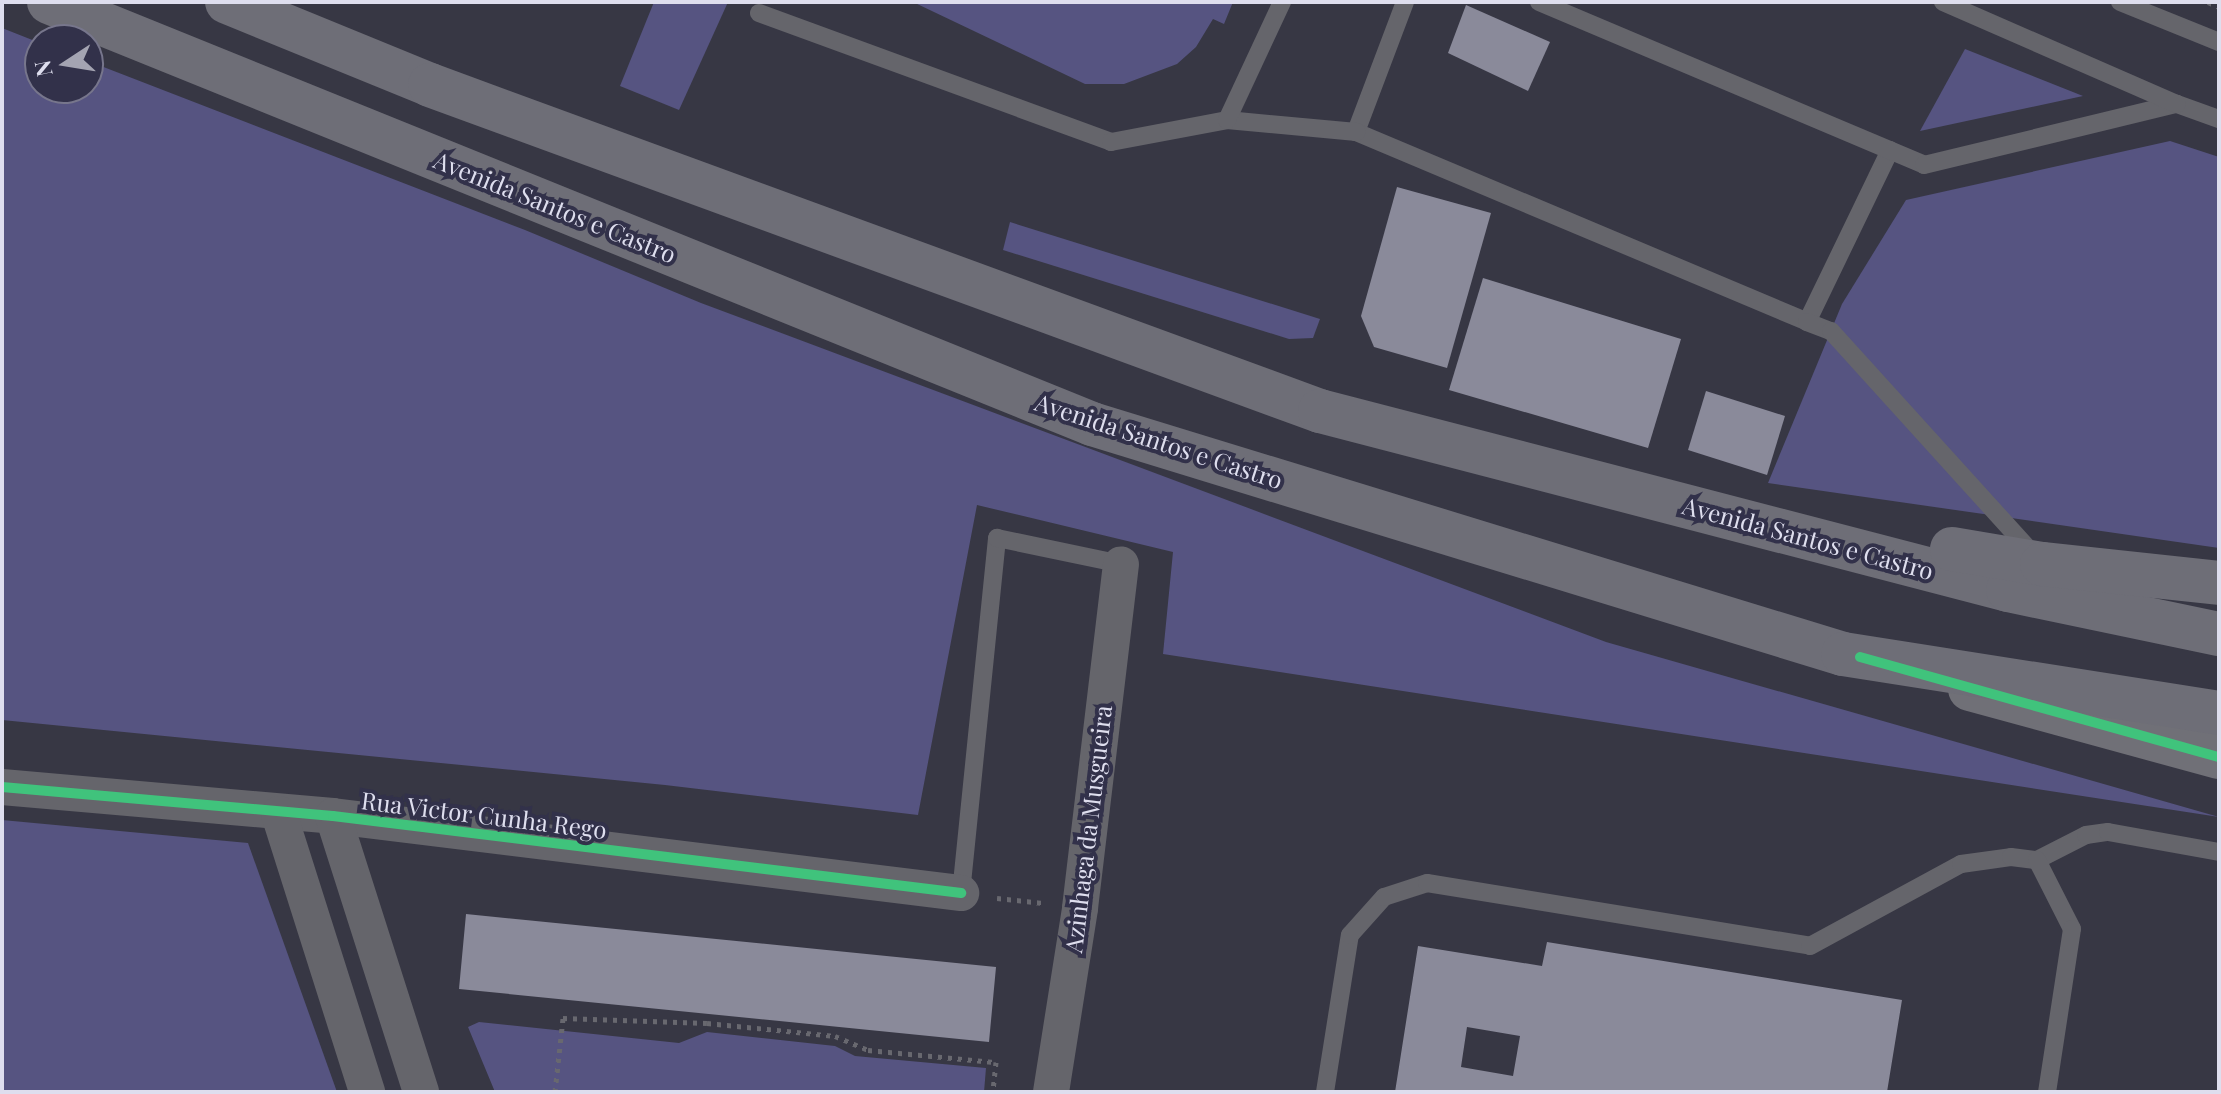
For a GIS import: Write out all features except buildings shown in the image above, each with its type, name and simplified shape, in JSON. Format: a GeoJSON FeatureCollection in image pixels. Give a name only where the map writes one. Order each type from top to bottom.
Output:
{"type":"FeatureCollection","features":[{"type":"Feature","properties":{"kind":"main road","name":"Avenida Santos e Castro"},"geometry":{"type":"LineString","coordinates":[[49,2],[1092,424],[1860,657],[2219,713]]}},
{"type":"Feature","properties":{"kind":"main road","name":"Avenida Santos e Castro"},"geometry":{"type":"LineString","coordinates":[[227,2],[430,85],[1320,411],[2008,590],[2219,634]]}},
{"type":"Feature","properties":{"kind":"main road"},"geometry":{"type":"LineString","coordinates":[[1706,511],[2042,564],[2219,583]]}},
{"type":"Feature","properties":{"kind":"street","name":"Azinhaga da Musgueira"},"geometry":{"type":"LineString","coordinates":[[1051,1092],[1080,908],[1121,564]]}},
{"type":"Feature","properties":{"kind":"street"},"geometry":{"type":"LineString","coordinates":[[1860,657],[2219,757]]}},
{"type":"Feature","properties":{"kind":"street","name":"Rua Victor Cunha Rego"},"geometry":{"type":"LineString","coordinates":[[2,787],[279,814],[333,816],[961,893]]}},
{"type":"Feature","properties":{"kind":"street"},"geometry":{"type":"LineString","coordinates":[[279,814],[367,1092]]}},
{"type":"Feature","properties":{"kind":"street"},"geometry":{"type":"LineString","coordinates":[[333,816],[421,1092]]}},
{"type":"Feature","properties":{"kind":"lane"},"geometry":{"type":"LineString","coordinates":[[1227,120],[1282,2]]}},
{"type":"Feature","properties":{"kind":"lane"},"geometry":{"type":"LineString","coordinates":[[1356,132],[1405,2]]}},
{"type":"Feature","properties":{"kind":"lane"},"geometry":{"type":"LineString","coordinates":[[1539,2],[1924,165],[2177,104]]}},
{"type":"Feature","properties":{"kind":"lane"},"geometry":{"type":"LineString","coordinates":[[1943,2],[2177,104],[2219,119]]}},
{"type":"Feature","properties":{"kind":"lane"},"geometry":{"type":"LineString","coordinates":[[2120,2],[2219,42]]}},
{"type":"Feature","properties":{"kind":"lane"},"geometry":{"type":"LineString","coordinates":[[759,13],[1111,142],[1227,120],[1356,132],[1831,331],[2042,564]]}},
{"type":"Feature","properties":{"kind":"lane"},"geometry":{"type":"LineString","coordinates":[[1807,322],[1890,150]]}},
{"type":"Feature","properties":{"kind":"lane"},"geometry":{"type":"LineString","coordinates":[[961,893],[997,538],[1121,564]]}},
{"type":"Feature","properties":{"kind":"lane"},"geometry":{"type":"LineString","coordinates":[[1325,1092],[1350,935],[1384,897],[1427,883],[1810,946],[1961,864],[2011,857],[2037,860],[2086,835],[2108,832],[2219,852]]}},
{"type":"Feature","properties":{"kind":"lane"},"geometry":{"type":"LineString","coordinates":[[2037,860],[2072,929],[2047,1092]]}},
{"type":"Feature","properties":{"kind":"path"},"geometry":{"type":"LineString","coordinates":[[2208,2],[2219,7]]}},
{"type":"Feature","properties":{"kind":"path"},"geometry":{"type":"LineString","coordinates":[[961,893],[1080,908]]}},
{"type":"Feature","properties":{"kind":"path"},"geometry":{"type":"LineString","coordinates":[[555,1092],[563,1018],[707,1023],[835,1036],[868,1050],[996,1062],[993,1092]]}},
{"type":"Feature","properties":{"kind":"shaded area"},"geometry":{"type":"Polygon","coordinates":[[[654,2],[728,2],[679,110],[620,86],[654,2]]]}},
{"type":"Feature","properties":{"kind":"shaded area"},"geometry":{"type":"Polygon","coordinates":[[[913,2],[1233,2],[1224,24],[1213,19],[1196,47],[1177,64],[1124,84],[1085,84],[913,2]]]}},
{"type":"Feature","properties":{"kind":"shaded area"},"geometry":{"type":"Polygon","coordinates":[[[2,28],[24,37],[24,104],[104,104],[104,67],[525,230],[701,303],[1606,642],[2219,817],[1163,654],[1173,552],[977,505],[918,815],[665,785],[2,720],[2,28]]]}},
{"type":"Feature","properties":{"kind":"shaded area"},"geometry":{"type":"Polygon","coordinates":[[[1965,49],[2083,96],[1920,131],[1965,49]]]}},
{"type":"Feature","properties":{"kind":"shaded area"},"geometry":{"type":"Polygon","coordinates":[[[2170,141],[2219,157],[2219,548],[1768,483],[1842,304],[1906,200],[2170,141]]]}},
{"type":"Feature","properties":{"kind":"shaded area"},"geometry":{"type":"Polygon","coordinates":[[[1010,222],[1320,319],[1313,338],[1289,339],[1003,250],[1010,222]]]}},
{"type":"Feature","properties":{"kind":"shaded area"},"geometry":{"type":"Polygon","coordinates":[[[2,820],[248,843],[337,1092],[2,1092],[2,820]]]}},
{"type":"Feature","properties":{"kind":"shaded area"},"geometry":{"type":"Polygon","coordinates":[[[479,1022],[679,1043],[707,1032],[835,1046],[855,1056],[986,1068],[984,1092],[495,1092],[468,1027],[479,1022]]]}},
{"type":"Feature","properties":{"kind":"cycle path"},"geometry":{"type":"LineString","coordinates":[[1860,657],[2219,757]]}},
{"type":"Feature","properties":{"kind":"cycle path"},"geometry":{"type":"LineString","coordinates":[[2,787],[333,816],[961,893]]}}]}
